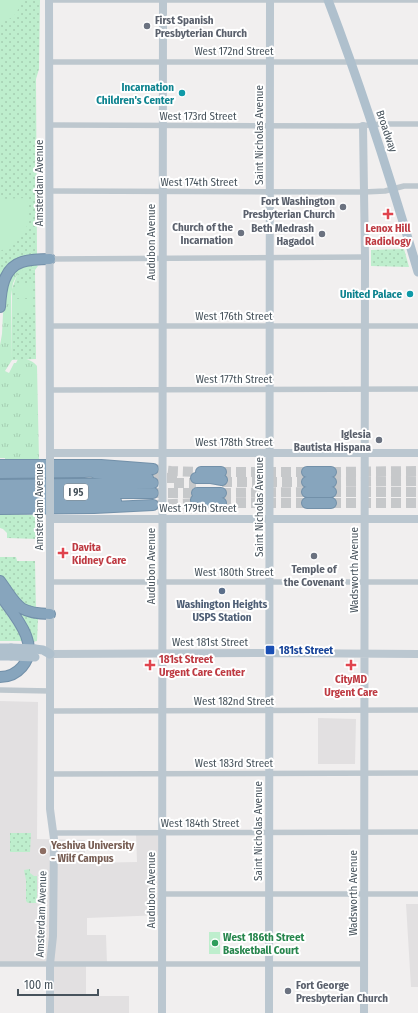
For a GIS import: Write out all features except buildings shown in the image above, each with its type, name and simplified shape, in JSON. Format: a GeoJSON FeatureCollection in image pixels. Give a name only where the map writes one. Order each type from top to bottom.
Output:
{"type":"FeatureCollection","features":[{"type":"Feature","properties":{"kind":"highway"},"geometry":{"type":"LineString","coordinates":[[0,307],[3,283],[11,269],[24,261],[50,259]]}},
{"type":"Feature","properties":{"kind":"highway"},"geometry":{"type":"LineString","coordinates":[[0,465],[13,473]]}},
{"type":"Feature","properties":{"kind":"highway"},"geometry":{"type":"LineString","coordinates":[[0,465],[101,465],[153,486]]}},
{"type":"Feature","properties":{"kind":"highway"},"geometry":{"type":"LineString","coordinates":[[0,473],[84,472],[153,486]]}},
{"type":"Feature","properties":{"kind":"highway"},"geometry":{"type":"LineString","coordinates":[[196,488],[222,478]]}},
{"type":"Feature","properties":{"kind":"highway"},"geometry":{"type":"LineString","coordinates":[[331,482],[307,482],[331,482]]}},
{"type":"Feature","properties":{"kind":"highway"},"geometry":{"type":"LineString","coordinates":[[0,485],[29,488],[50,488]]}},
{"type":"Feature","properties":{"kind":"highway","name":"I 95"},"geometry":{"type":"LineString","coordinates":[[0,485],[153,486]]}},
{"type":"Feature","properties":{"kind":"highway"},"geometry":{"type":"LineString","coordinates":[[0,500],[89,501],[153,486]]}},
{"type":"Feature","properties":{"kind":"highway","name":"I 95"},"geometry":{"type":"LineString","coordinates":[[0,500],[153,486]]}},
{"type":"Feature","properties":{"kind":"highway","name":"I 95"},"geometry":{"type":"LineString","coordinates":[[0,500],[104,508],[153,486]]}},
{"type":"Feature","properties":{"kind":"highway"},"geometry":{"type":"LineString","coordinates":[[0,489],[20,490],[29,488]]}},
{"type":"Feature","properties":{"kind":"highway"},"geometry":{"type":"LineString","coordinates":[[196,488],[221,493]]}},
{"type":"Feature","properties":{"kind":"highway"},"geometry":{"type":"LineString","coordinates":[[196,488],[221,503]]}},
{"type":"Feature","properties":{"kind":"highway"},"geometry":{"type":"LineString","coordinates":[[307,503],[331,503]]}},
{"type":"Feature","properties":{"kind":"highway"},"geometry":{"type":"LineString","coordinates":[[0,581],[14,602],[22,609],[32,613],[50,614]]}},
{"type":"Feature","properties":{"kind":"highway"},"geometry":{"type":"LineString","coordinates":[[0,595],[23,629],[29,642],[29,651],[26,661],[20,670],[10,676],[0,677]]}},
{"type":"Feature","properties":{"kind":"main road","name":"Amsterdam Avenue"},"geometry":{"type":"LineString","coordinates":[[49,0],[50,813],[53,833],[53,936],[50,964],[50,1013]]}},
{"type":"Feature","properties":{"kind":"main road","name":"Audubon Avenue"},"geometry":{"type":"LineString","coordinates":[[162,1013],[163,0]]}},
{"type":"Feature","properties":{"kind":"main road","name":"Saint Nicholas Avenue"},"geometry":{"type":"LineString","coordinates":[[269,1013],[270,0]]}},
{"type":"Feature","properties":{"kind":"main road","name":"Broadway"},"geometry":{"type":"LineString","coordinates":[[328,0],[373,125],[416,257],[418,272]]}},
{"type":"Feature","properties":{"kind":"main road","name":"Wadsworth Avenue"},"geometry":{"type":"LineString","coordinates":[[363,126],[365,257],[364,1013]]}},
{"type":"Feature","properties":{"kind":"main road","name":"West 178th Street"},"geometry":{"type":"LineString","coordinates":[[50,456],[162,453],[418,453]]}},
{"type":"Feature","properties":{"kind":"main road","name":"West 179th Street"},"geometry":{"type":"LineString","coordinates":[[50,516],[418,519]]}},
{"type":"Feature","properties":{"kind":"main road"},"geometry":{"type":"LineString","coordinates":[[0,648],[11,652],[50,654]]}},
{"type":"Feature","properties":{"kind":"main road"},"geometry":{"type":"LineString","coordinates":[[0,656],[11,652]]}},
{"type":"Feature","properties":{"kind":"main road","name":"West 181st Street"},"geometry":{"type":"LineString","coordinates":[[50,654],[418,654]]}},
{"type":"Feature","properties":{"kind":"street"},"geometry":{"type":"LineString","coordinates":[[49,0],[418,0]]}},
{"type":"Feature","properties":{"kind":"street","name":"West 172nd Street"},"geometry":{"type":"LineString","coordinates":[[49,62],[418,62]]}},
{"type":"Feature","properties":{"kind":"street","name":"West 173rd Street"},"geometry":{"type":"LineString","coordinates":[[50,125],[363,126],[418,124]]}},
{"type":"Feature","properties":{"kind":"street","name":"West 174th Street"},"geometry":{"type":"LineString","coordinates":[[50,191],[364,192],[385,191],[404,186],[418,186]]}},
{"type":"Feature","properties":{"kind":"street"},"geometry":{"type":"LineString","coordinates":[[50,259],[162,257],[365,257]]}},
{"type":"Feature","properties":{"kind":"street","name":"West 176th Street"},"geometry":{"type":"LineString","coordinates":[[50,326],[418,326]]}},
{"type":"Feature","properties":{"kind":"street","name":"West 177th Street"},"geometry":{"type":"LineString","coordinates":[[50,390],[418,389]]}},
{"type":"Feature","properties":{"kind":"street","name":"West 180th Street"},"geometry":{"type":"LineString","coordinates":[[50,582],[418,582]]}},
{"type":"Feature","properties":{"kind":"street"},"geometry":{"type":"LineString","coordinates":[[0,690],[50,691]]}},
{"type":"Feature","properties":{"kind":"street","name":"West 182nd Street"},"geometry":{"type":"LineString","coordinates":[[50,711],[418,710]]}},
{"type":"Feature","properties":{"kind":"street","name":"West 183rd Street"},"geometry":{"type":"LineString","coordinates":[[50,774],[418,773]]}},
{"type":"Feature","properties":{"kind":"street","name":"West 184th Street"},"geometry":{"type":"LineString","coordinates":[[53,833],[418,832]]}},
{"type":"Feature","properties":{"kind":"street"},"geometry":{"type":"LineString","coordinates":[[162,894],[418,894]]}},
{"type":"Feature","properties":{"kind":"street"},"geometry":{"type":"LineString","coordinates":[[0,964],[364,964]]}},
{"type":"Feature","properties":{"kind":"shaded area","name":"Yeshiva University - Wilf Campus"},"geometry":{"type":"Polygon","coordinates":[[[0,701],[38,702],[37,839],[85,840],[85,863],[137,862],[136,833],[162,833],[162,915],[87,918],[87,935],[106,935],[107,964],[86,964],[86,996],[129,996],[129,1013],[50,1013],[50,964],[0,964],[0,701]]]}},
{"type":"Feature","properties":{"kind":"shaded area"},"geometry":{"type":"Polygon","coordinates":[[[318,718],[356,719],[355,764],[318,764],[318,718]]]}},
{"type":"Feature","properties":{"kind":"shaded area"},"geometry":{"type":"Polygon","coordinates":[[[406,904],[418,904],[418,987],[411,987],[406,904]]]}},
{"type":"Feature","properties":{"kind":"green space"},"geometry":{"type":"Polygon","coordinates":[[[0,0],[40,0],[39,69],[36,79],[37,257],[23,258],[0,284],[0,0]]]}},
{"type":"Feature","properties":{"kind":"green space"},"geometry":{"type":"Polygon","coordinates":[[[0,0],[20,0],[20,5],[19,9],[14,15],[8,20],[0,23],[0,0]]]}},
{"type":"Feature","properties":{"kind":"green space"},"geometry":{"type":"Polygon","coordinates":[[[27,198],[29,215],[25,230],[16,243],[0,251],[0,199],[27,198]]]}},
{"type":"Feature","properties":{"kind":"green space"},"geometry":{"type":"Polygon","coordinates":[[[404,249],[409,267],[371,266],[371,250],[404,249]]]}},
{"type":"Feature","properties":{"kind":"green space"},"geometry":{"type":"Polygon","coordinates":[[[32,263],[38,266],[35,270],[31,269],[17,275],[13,283],[11,296],[12,360],[5,371],[9,373],[14,363],[16,363],[18,359],[29,360],[37,366],[39,460],[5,459],[0,458],[0,345],[4,293],[15,269],[32,263]]]}},
{"type":"Feature","properties":{"kind":"green space"},"geometry":{"type":"Polygon","coordinates":[[[25,269],[35,270],[36,359],[12,360],[12,289],[17,275],[25,269]]]}},
{"type":"Feature","properties":{"kind":"green space"},"geometry":{"type":"Polygon","coordinates":[[[15,285],[33,285],[33,298],[15,298],[15,285]]]}},
{"type":"Feature","properties":{"kind":"green space"},"geometry":{"type":"Polygon","coordinates":[[[12,301],[31,301],[31,313],[12,313],[12,301]]]}},
{"type":"Feature","properties":{"kind":"green space"},"geometry":{"type":"Polygon","coordinates":[[[0,514],[38,515],[38,539],[7,538],[7,533],[0,528],[0,514]]]}},
{"type":"Feature","properties":{"kind":"green space"},"geometry":{"type":"Polygon","coordinates":[[[0,557],[16,557],[17,561],[35,561],[36,611],[18,601],[0,575],[0,557]]]}},
{"type":"Feature","properties":{"kind":"green space"},"geometry":{"type":"Polygon","coordinates":[[[0,605],[16,628],[23,641],[0,641],[0,605]]]}},
{"type":"Feature","properties":{"kind":"green space"},"geometry":{"type":"Polygon","coordinates":[[[13,606],[38,618],[37,641],[32,642],[13,606]]]}},
{"type":"Feature","properties":{"kind":"green space"},"geometry":{"type":"Polygon","coordinates":[[[10,833],[31,833],[30,852],[10,852],[10,833]]]}},
{"type":"Feature","properties":{"kind":"green space"},"geometry":{"type":"Polygon","coordinates":[[[30,869],[30,873],[37,876],[37,903],[28,903],[26,901],[26,880],[24,870],[30,869]]]}},
{"type":"Feature","properties":{"kind":"green space","name":"West 186th Street Basketball Court"},"geometry":{"type":"Polygon","coordinates":[[[209,932],[220,932],[220,954],[209,954],[209,932]]]}},
{"type":"Feature","properties":{"kind":"tunnel"},"geometry":{"type":"LineString","coordinates":[[153,469],[197,472]]}},
{"type":"Feature","properties":{"kind":"tunnel"},"geometry":{"type":"LineString","coordinates":[[331,472],[418,471]]}},
{"type":"Feature","properties":{"kind":"tunnel"},"geometry":{"type":"LineString","coordinates":[[221,472],[307,472]]}},
{"type":"Feature","properties":{"kind":"tunnel"},"geometry":{"type":"LineString","coordinates":[[152,478],[182,478]]}},
{"type":"Feature","properties":{"kind":"tunnel"},"geometry":{"type":"LineString","coordinates":[[331,482],[418,481]]}},
{"type":"Feature","properties":{"kind":"tunnel"},"geometry":{"type":"LineString","coordinates":[[222,482],[307,482]]}},
{"type":"Feature","properties":{"kind":"tunnel"},"geometry":{"type":"LineString","coordinates":[[174,483],[196,483]]}},
{"type":"Feature","properties":{"kind":"tunnel"},"geometry":{"type":"LineString","coordinates":[[221,493],[307,492]]}},
{"type":"Feature","properties":{"kind":"tunnel"},"geometry":{"type":"LineString","coordinates":[[331,492],[418,492]]}},
{"type":"Feature","properties":{"kind":"tunnel"},"geometry":{"type":"LineString","coordinates":[[153,493],[197,493]]}},
{"type":"Feature","properties":{"kind":"tunnel"},"geometry":{"type":"LineString","coordinates":[[153,505],[197,503]]}},
{"type":"Feature","properties":{"kind":"tunnel"},"geometry":{"type":"LineString","coordinates":[[221,503],[307,503]]}},
{"type":"Feature","properties":{"kind":"tunnel"},"geometry":{"type":"LineString","coordinates":[[331,503],[418,503]]}},
{"type":"Feature","properties":{"kind":"place","name":"First Spanish Presbyterian Church"},"geometry":{"type":"Point","coordinates":[147,26]}},
{"type":"Feature","properties":{"kind":"place","name":"Incarnation Children's Center"},"geometry":{"type":"Point","coordinates":[182,93]}},
{"type":"Feature","properties":{"kind":"place","name":"Fort Washington Presbyterian Church"},"geometry":{"type":"Point","coordinates":[343,207]}},
{"type":"Feature","properties":{"kind":"place","name":"Lenox Hill Radiology"},"geometry":{"type":"Point","coordinates":[388,214]}},
{"type":"Feature","properties":{"kind":"place","name":"Church of the Incarnation"},"geometry":{"type":"Point","coordinates":[241,233]}},
{"type":"Feature","properties":{"kind":"place","name":"Beth Medrash Hagadol"},"geometry":{"type":"Point","coordinates":[322,234]}},
{"type":"Feature","properties":{"kind":"place","name":"United Palace"},"geometry":{"type":"Point","coordinates":[410,294]}},
{"type":"Feature","properties":{"kind":"place","name":"Iglesia Bautista Hispana"},"geometry":{"type":"Point","coordinates":[379,440]}},
{"type":"Feature","properties":{"kind":"place","name":"Davita Kidney Care"},"geometry":{"type":"Point","coordinates":[63,553]}},
{"type":"Feature","properties":{"kind":"place","name":"Temple of the Covenant"},"geometry":{"type":"Point","coordinates":[314,556]}},
{"type":"Feature","properties":{"kind":"place","name":"Washington Heights USPS Station"},"geometry":{"type":"Point","coordinates":[222,591]}},
{"type":"Feature","properties":{"kind":"place","name":"181st Street"},"geometry":{"type":"Point","coordinates":[270,650]}},
{"type":"Feature","properties":{"kind":"place","name":"181st Street Urgent Care Center"},"geometry":{"type":"Point","coordinates":[150,665]}},
{"type":"Feature","properties":{"kind":"place","name":"CityMD Urgent Care"},"geometry":{"type":"Point","coordinates":[351,665]}},
{"type":"Feature","properties":{"kind":"place","name":"Yeshiva University - Wilf Campus"},"geometry":{"type":"Point","coordinates":[43,851]}},
{"type":"Feature","properties":{"kind":"place","name":"West 186th Street Basketball Court"},"geometry":{"type":"Point","coordinates":[215,943]}},
{"type":"Feature","properties":{"kind":"place","name":"Fort George Presbyterian Church"},"geometry":{"type":"Point","coordinates":[288,991]}}]}
